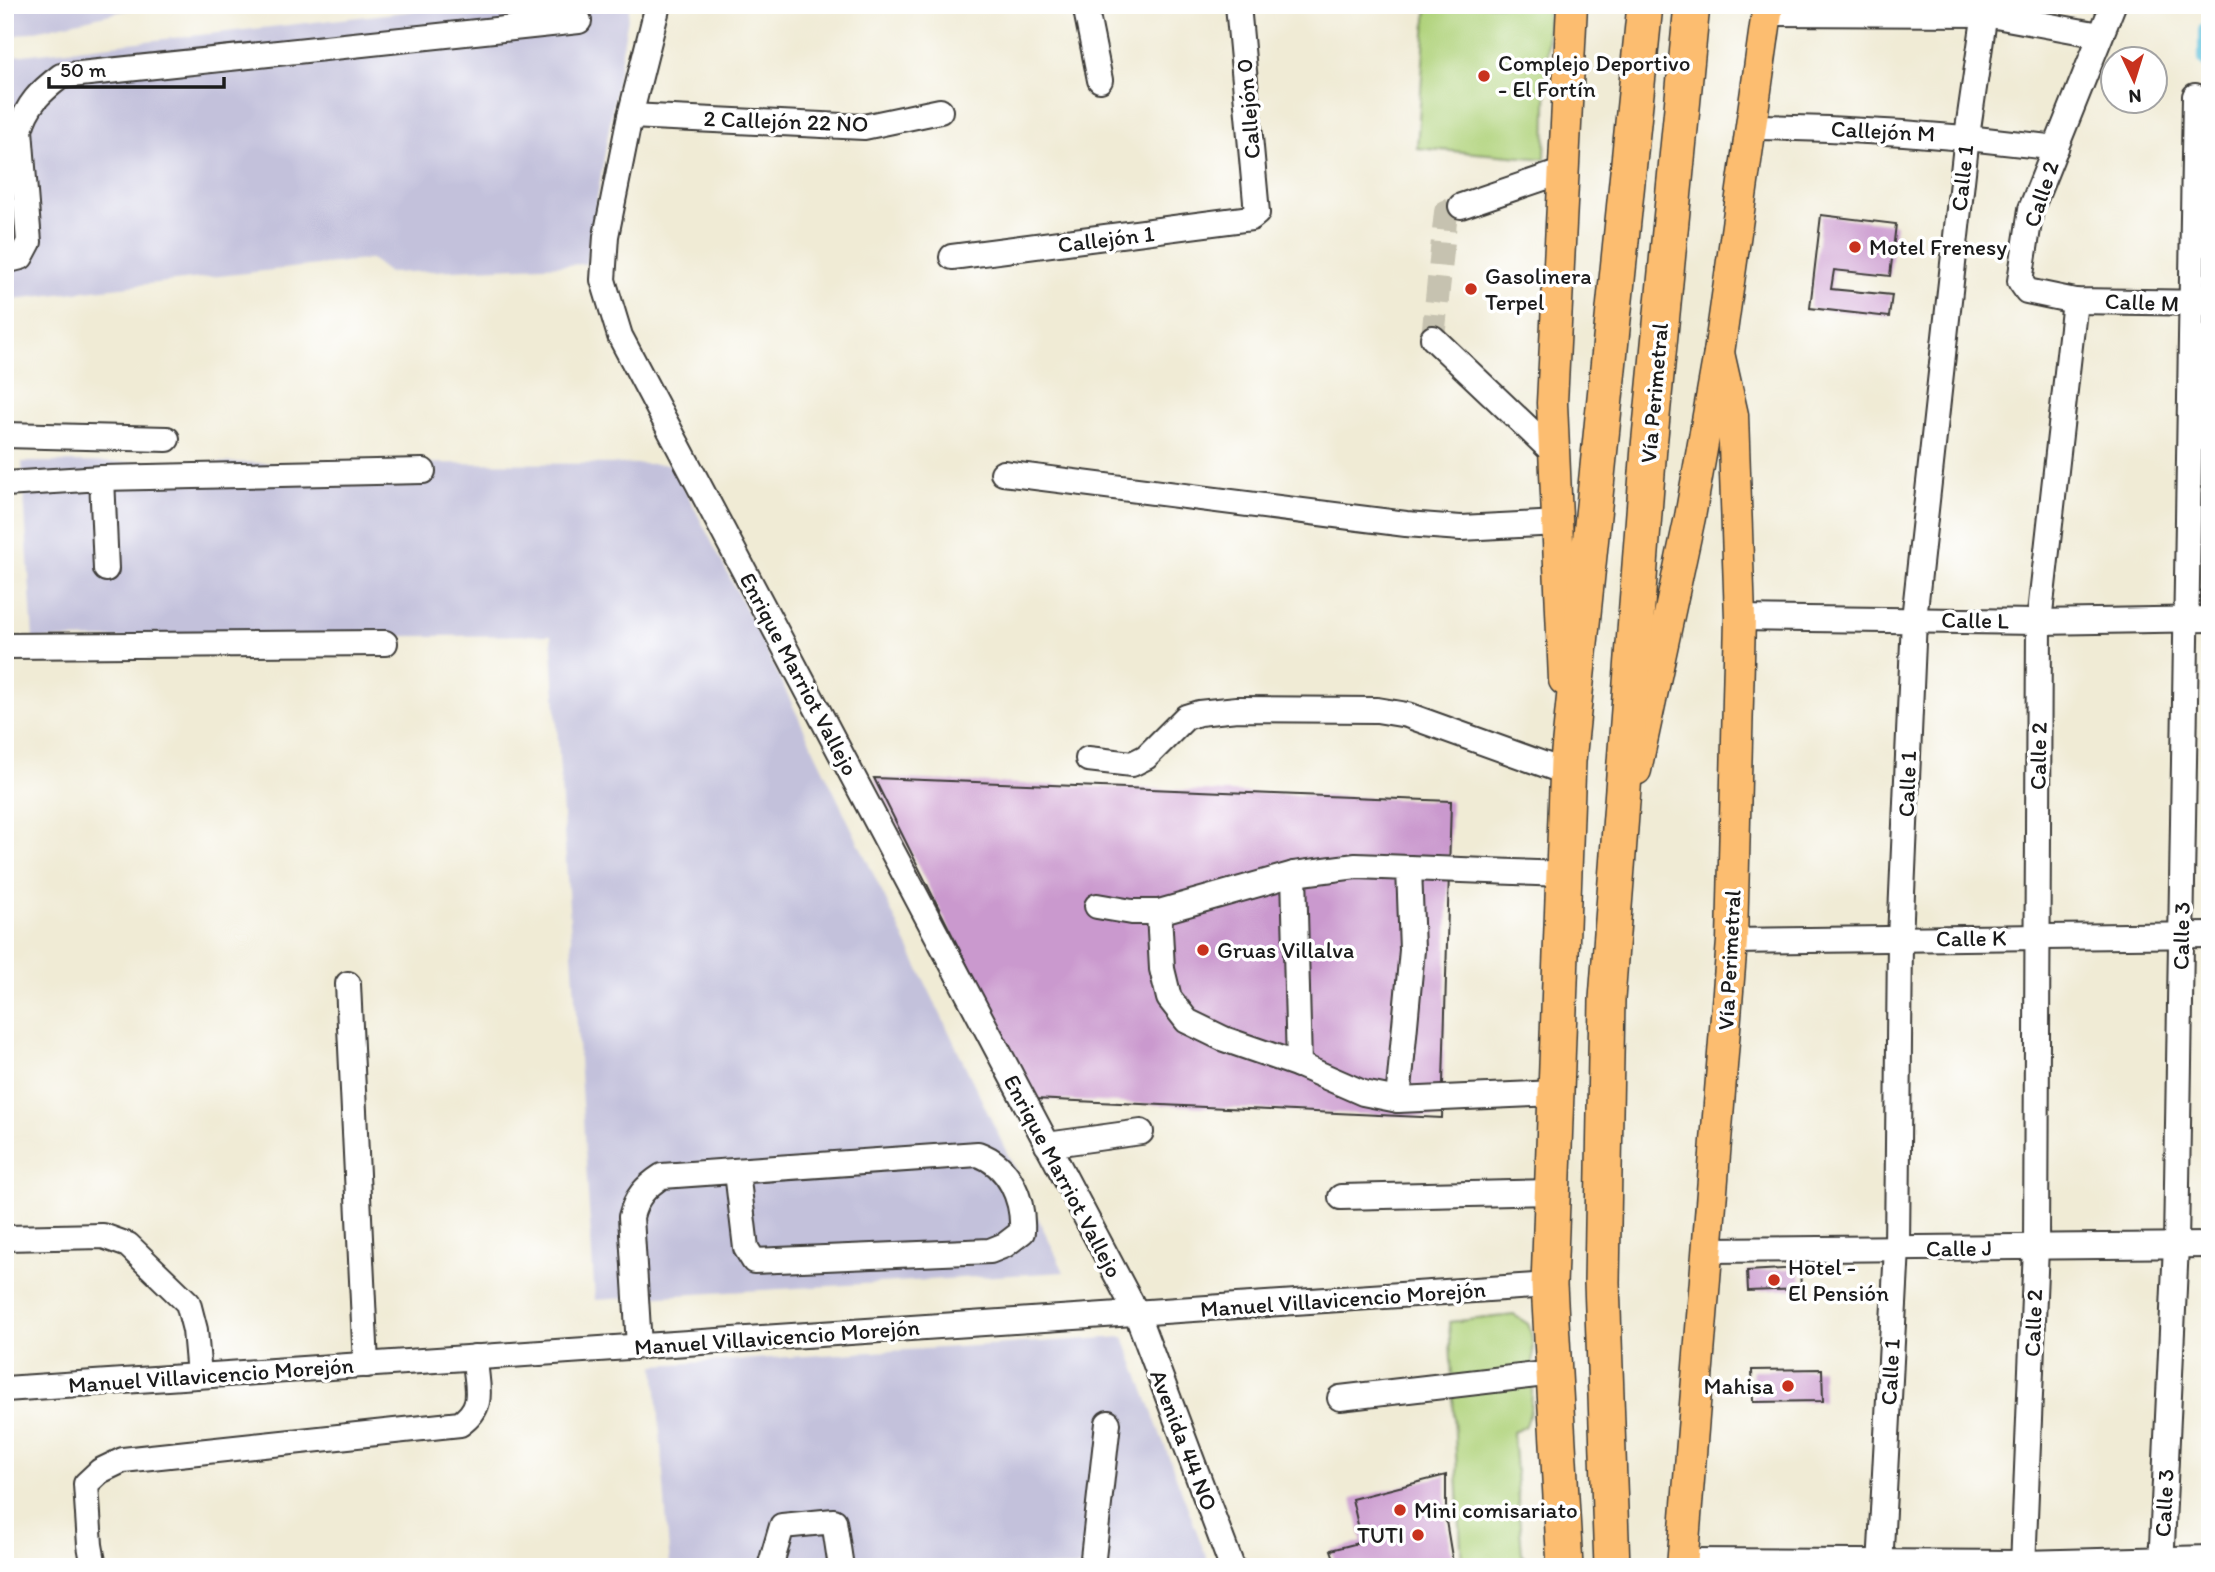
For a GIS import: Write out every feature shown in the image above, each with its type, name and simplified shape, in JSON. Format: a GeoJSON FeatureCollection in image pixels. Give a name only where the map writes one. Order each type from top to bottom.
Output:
{"type":"FeatureCollection","features":[{"type":"Feature","properties":{"kind":"highway","name":"Vía Perimetral"},"geometry":{"type":"LineString","coordinates":[[1565,1567],[1549,1285],[1568,767],[1645,5]]}},
{"type":"Feature","properties":{"kind":"highway","name":"Vía Perimetral"},"geometry":{"type":"LineString","coordinates":[[1612,1567],[1602,1282],[1607,999],[1649,447],[1692,5]]}},
{"type":"Feature","properties":{"kind":"highway"},"geometry":{"type":"LineString","coordinates":[[1609,1467],[1633,1567]]}},
{"type":"Feature","properties":{"kind":"main road","name":"Vía Perimetral"},"geometry":{"type":"LineString","coordinates":[[1568,767],[1552,403],[1572,5]]}},
{"type":"Feature","properties":{"kind":"main road","name":"Vía Perimetral"},"geometry":{"type":"LineString","coordinates":[[1616,865],[1690,517],[1719,353],[1767,9]]}},
{"type":"Feature","properties":{"kind":"main road","name":"Vía Perimetral"},"geometry":{"type":"LineString","coordinates":[[1682,1564],[1732,941],[1740,618],[1733,415],[1719,353]]}},
{"type":"Feature","properties":{"kind":"street","name":"Enrique Marriot Vallejo"},"geometry":{"type":"LineString","coordinates":[[658,5],[630,116],[606,236],[603,280],[620,335],[1136,1312]]}},
{"type":"Feature","properties":{"kind":"street"},"geometry":{"type":"LineString","coordinates":[[1085,5],[1100,80]]}},
{"type":"Feature","properties":{"kind":"street","name":"Callejón 0"},"geometry":{"type":"LineString","coordinates":[[1238,5],[1257,212]]}},
{"type":"Feature","properties":{"kind":"street","name":"Calle 2"},"geometry":{"type":"LineString","coordinates":[[2023,1565],[2036,1247],[2039,622],[2075,301],[2027,290],[2020,281],[2031,209],[2113,5]]}},
{"type":"Feature","properties":{"kind":"street"},"geometry":{"type":"LineString","coordinates":[[1767,9],[1986,10],[2100,35]]}},
{"type":"Feature","properties":{"kind":"street","name":"Calle 1"},"geometry":{"type":"LineString","coordinates":[[1880,1564],[1897,1248],[1900,939],[1913,619],[1967,136],[1986,10]]}},
{"type":"Feature","properties":{"kind":"street"},"geometry":{"type":"LineString","coordinates":[[5,261],[21,257],[29,242],[20,130],[22,121],[37,93],[61,76],[579,21]]}},
{"type":"Feature","properties":{"kind":"street","name":"Calle 3"},"geometry":{"type":"LineString","coordinates":[[2161,1563],[2176,1245],[2181,935],[2198,619],[2201,304],[2195,96]]}},
{"type":"Feature","properties":{"kind":"street","name":"2 Callejón 22 NO"},"geometry":{"type":"LineString","coordinates":[[630,116],[864,127],[940,111]]}},
{"type":"Feature","properties":{"kind":"street","name":"Callejón M"},"geometry":{"type":"LineString","coordinates":[[1752,127],[1833,127],[1967,136],[2056,148]]}},
{"type":"Feature","properties":{"kind":"street"},"geometry":{"type":"LineString","coordinates":[[1461,206],[1564,171]]}},
{"type":"Feature","properties":{"kind":"street","name":"Callejón 1"},"geometry":{"type":"LineString","coordinates":[[952,257],[1244,222],[1257,212]]}},
{"type":"Feature","properties":{"kind":"street","name":"Calle M"},"geometry":{"type":"LineString","coordinates":[[2075,301],[2201,304]]}},
{"type":"Feature","properties":{"kind":"street"},"geometry":{"type":"LineString","coordinates":[[1433,338],[1554,453]]}},
{"type":"Feature","properties":{"kind":"street"},"geometry":{"type":"LineString","coordinates":[[5,435],[167,439]]}},
{"type":"Feature","properties":{"kind":"street"},"geometry":{"type":"LineString","coordinates":[[5,484],[102,478],[423,471]]}},
{"type":"Feature","properties":{"kind":"street"},"geometry":{"type":"LineString","coordinates":[[1003,473],[1406,524],[1461,528],[1558,523]]}},
{"type":"Feature","properties":{"kind":"street"},"geometry":{"type":"LineString","coordinates":[[102,478],[106,569]]}},
{"type":"Feature","properties":{"kind":"street","name":"Calle L"},"geometry":{"type":"LineString","coordinates":[[1740,618],[2039,622],[2198,619]]}},
{"type":"Feature","properties":{"kind":"street"},"geometry":{"type":"LineString","coordinates":[[5,646],[385,643]]}},
{"type":"Feature","properties":{"kind":"street"},"geometry":{"type":"LineString","coordinates":[[1088,759],[1132,764],[1146,757],[1186,717],[1199,713],[1237,709],[1377,710],[1407,715],[1568,767]]}},
{"type":"Feature","properties":{"kind":"street"},"geometry":{"type":"LineString","coordinates":[[1097,906],[1132,912],[1159,912],[1294,874],[1356,866],[1564,874]]}},
{"type":"Feature","properties":{"kind":"street"},"geometry":{"type":"LineString","coordinates":[[1398,1100],[1412,950],[1409,868]]}},
{"type":"Feature","properties":{"kind":"street"},"geometry":{"type":"LineString","coordinates":[[1294,874],[1299,1065]]}},
{"type":"Feature","properties":{"kind":"street"},"geometry":{"type":"LineString","coordinates":[[1159,912],[1163,969],[1169,998],[1187,1021],[1224,1039],[1299,1065],[1363,1093],[1398,1100],[1556,1093]]}},
{"type":"Feature","properties":{"kind":"street","name":"Calle K"},"geometry":{"type":"LineString","coordinates":[[1732,941],[2210,934]]}},
{"type":"Feature","properties":{"kind":"street"},"geometry":{"type":"LineString","coordinates":[[348,984],[366,1365]]}},
{"type":"Feature","properties":{"kind":"street"},"geometry":{"type":"LineString","coordinates":[[1047,1145],[1141,1132]]}},
{"type":"Feature","properties":{"kind":"street"},"geometry":{"type":"LineString","coordinates":[[639,1346],[631,1217],[635,1202],[648,1185],[662,1176],[978,1154],[996,1160],[1006,1174],[1019,1198],[1022,1232],[1005,1245],[990,1251],[754,1261],[746,1248],[737,1172]]}},
{"type":"Feature","properties":{"kind":"street"},"geometry":{"type":"LineString","coordinates":[[1341,1197],[1552,1192]]}},
{"type":"Feature","properties":{"kind":"street"},"geometry":{"type":"LineString","coordinates":[[5,1238],[103,1236],[128,1245],[188,1303],[195,1331],[199,1376]]}},
{"type":"Feature","properties":{"kind":"street","name":"Calle J"},"geometry":{"type":"LineString","coordinates":[[1708,1250],[2210,1245]]}},
{"type":"Feature","properties":{"kind":"street","name":"Manuel Villavicencio Morejón"},"geometry":{"type":"LineString","coordinates":[[5,1389],[1549,1285]]}},
{"type":"Feature","properties":{"kind":"street","name":"Avenida 44 NO"},"geometry":{"type":"LineString","coordinates":[[1136,1312],[1232,1567]]}},
{"type":"Feature","properties":{"kind":"street"},"geometry":{"type":"LineString","coordinates":[[94,1567],[86,1484],[100,1471],[124,1460],[460,1424],[473,1415],[479,1405],[475,1357]]}},
{"type":"Feature","properties":{"kind":"street"},"geometry":{"type":"LineString","coordinates":[[1340,1398],[1554,1373]]}},
{"type":"Feature","properties":{"kind":"street"},"geometry":{"type":"LineString","coordinates":[[1092,1567],[1108,1423]]}},
{"type":"Feature","properties":{"kind":"street"},"geometry":{"type":"LineString","coordinates":[[770,1567],[782,1526],[834,1521],[841,1567]]}},
{"type":"Feature","properties":{"kind":"street"},"geometry":{"type":"LineString","coordinates":[[1682,1564],[2023,1565],[2161,1563],[2210,1558]]}},
{"type":"Feature","properties":{"kind":"shaded area"},"geometry":{"type":"Polygon","coordinates":[[[5,5],[150,5],[5,38],[5,5]]]}},
{"type":"Feature","properties":{"kind":"shaded area"},"geometry":{"type":"Polygon","coordinates":[[[466,5],[630,5],[586,264],[389,273],[371,259],[5,300],[5,57],[466,5]]]}},
{"type":"Feature","properties":{"kind":"shaded area"},"geometry":{"type":"Polygon","coordinates":[[[22,462],[672,464],[758,633],[1064,1272],[595,1300],[551,635],[33,639],[22,462]]]}},
{"type":"Feature","properties":{"kind":"shaded area"},"geometry":{"type":"Polygon","coordinates":[[[1124,1337],[1210,1567],[670,1567],[655,1365],[1124,1337]]]}},
{"type":"Feature","properties":{"kind":"green space","name":"Complejo Deportivo - El Fortín"},"geometry":{"type":"Polygon","coordinates":[[[1427,5],[1548,5],[1545,159],[1417,148],[1427,5]]]}},
{"type":"Feature","properties":{"kind":"green space"},"geometry":{"type":"Polygon","coordinates":[[[1514,1315],[1528,1324],[1533,1359],[1528,1419],[1525,1427],[1513,1432],[1522,1554],[1529,1567],[1462,1567],[1449,1322],[1514,1315]]]}},
{"type":"Feature","properties":{"kind":"building","name":"Motel Frenesy"},"geometry":{"type":"Polygon","coordinates":[[[1821,215],[1896,224],[1890,276],[1834,270],[1831,289],[1892,295],[1889,317],[1810,308],[1821,215]]]}},
{"type":"Feature","properties":{"kind":"building","name":"Gruas Villalva"},"geometry":{"type":"Polygon","coordinates":[[[874,778],[1451,801],[1442,1118],[1034,1099],[874,778]]]}},
{"type":"Feature","properties":{"kind":"building","name":"Hotel - El Pensión"},"geometry":{"type":"Polygon","coordinates":[[[1800,1268],[1801,1289],[1748,1291],[1747,1271],[1800,1268]]]}},
{"type":"Feature","properties":{"kind":"building","name":"Mahisa"},"geometry":{"type":"Polygon","coordinates":[[[1822,1369],[1823,1401],[1753,1402],[1752,1370],[1822,1369]]]}},
{"type":"Feature","properties":{"kind":"building"},"geometry":{"type":"Polygon","coordinates":[[[1446,1475],[1446,1521],[1453,1563],[1438,1567],[1337,1567],[1331,1550],[1362,1542],[1352,1499],[1446,1475]]]}},
{"type":"Feature","properties":{"kind":"waterway"},"geometry":{"type":"LineString","coordinates":[[2210,32],[2210,58]]}},
{"type":"Feature","properties":{"kind":"tunnel"},"geometry":{"type":"LineString","coordinates":[[1433,338],[1446,212],[1461,206]]}},
{"type":"Feature","properties":{"kind":"place","name":"Complejo Deportivo - El Fortín"},"geometry":{"type":"Point","coordinates":[1484,76]}},
{"type":"Feature","properties":{"kind":"place","name":"Motel Frenesy"},"geometry":{"type":"Point","coordinates":[1855,247]}},
{"type":"Feature","properties":{"kind":"place","name":"Gasolinera Terpel"},"geometry":{"type":"Point","coordinates":[1471,289]}},
{"type":"Feature","properties":{"kind":"place","name":"Gruas Villalva"},"geometry":{"type":"Point","coordinates":[1203,950]}},
{"type":"Feature","properties":{"kind":"place","name":"Hotel - El Pensión"},"geometry":{"type":"Point","coordinates":[1774,1280]}},
{"type":"Feature","properties":{"kind":"place","name":"Mahisa"},"geometry":{"type":"Point","coordinates":[1788,1386]}},
{"type":"Feature","properties":{"kind":"place","name":"Mini comisariato"},"geometry":{"type":"Point","coordinates":[1400,1510]}},
{"type":"Feature","properties":{"kind":"place","name":"TUTI"},"geometry":{"type":"Point","coordinates":[1418,1535]}}]}
